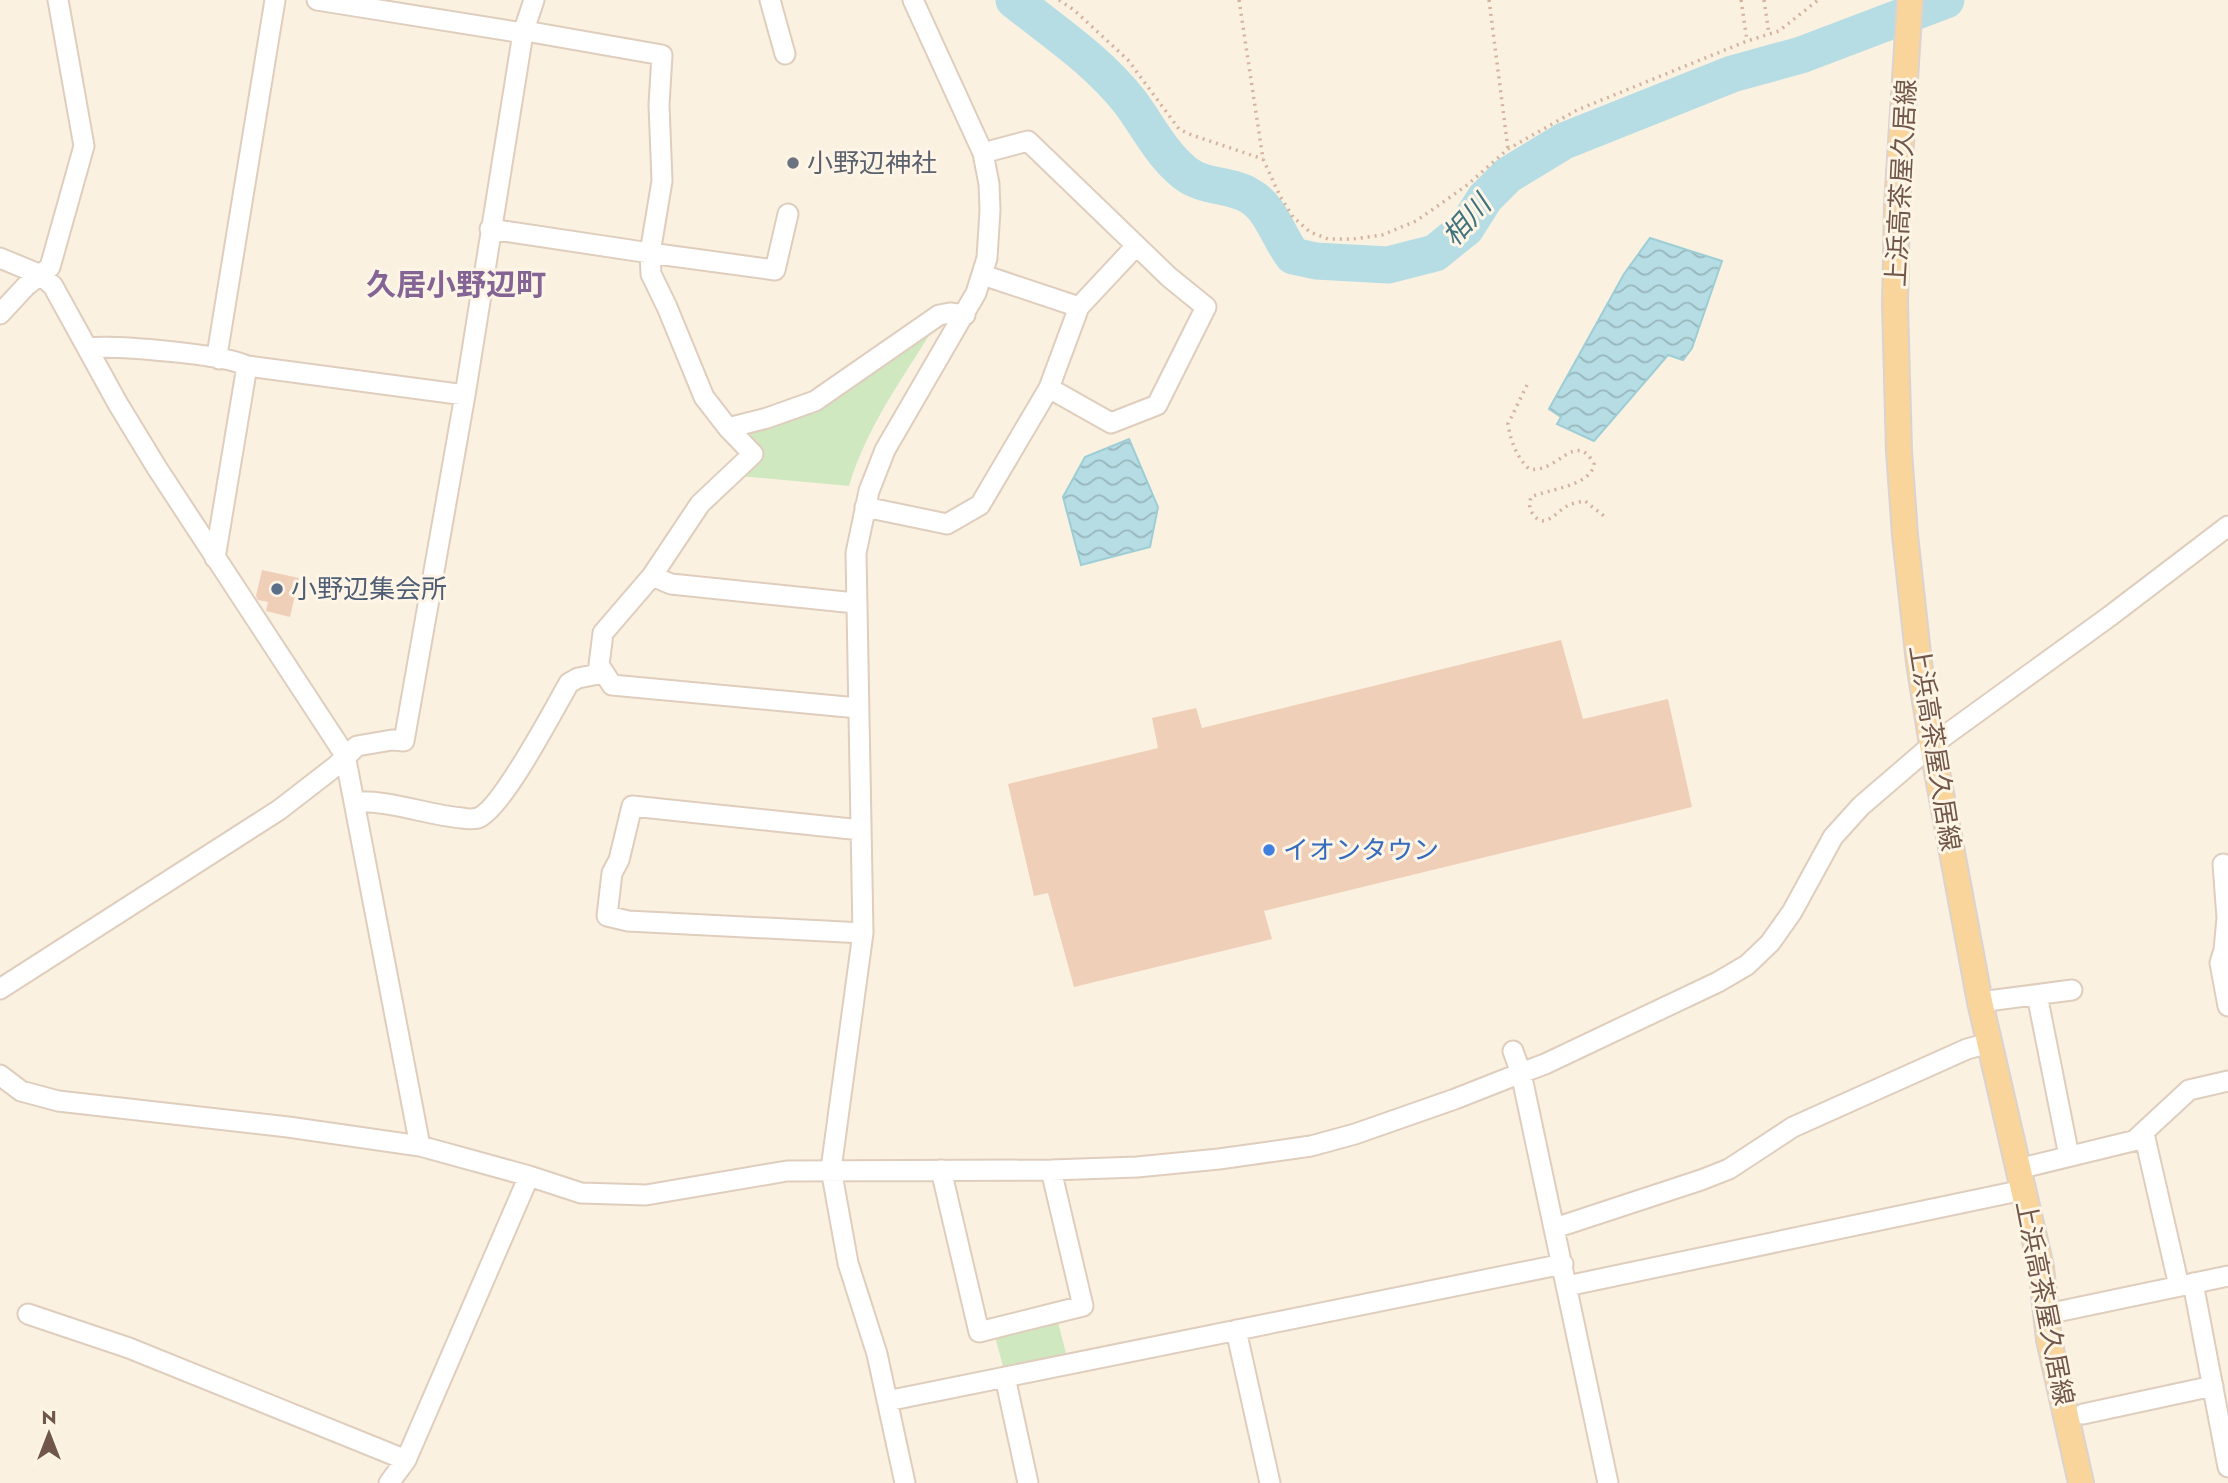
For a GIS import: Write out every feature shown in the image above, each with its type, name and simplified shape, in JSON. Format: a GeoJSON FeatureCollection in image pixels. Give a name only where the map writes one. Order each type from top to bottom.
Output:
{"type":"FeatureCollection","features":[{"type":"Feature","properties":{"kind":"main road","name":"上浜高茶屋久居線"},"geometry":{"type":"LineString","coordinates":[[1910,0],[1897,206],[1895,293],[1899,452],[1919,663],[1980,1002],[2041,1268],[2049,1340],[2081,1483]]}},
{"type":"Feature","properties":{"kind":"street"},"geometry":{"type":"LineString","coordinates":[[0,314],[26,286],[50,267],[84,146],[58,0]]}},
{"type":"Feature","properties":{"kind":"street"},"geometry":{"type":"LineString","coordinates":[[219,359],[220,335],[275,0]]}},
{"type":"Feature","properties":{"kind":"street"},"geometry":{"type":"LineString","coordinates":[[317,0],[662,55],[659,105],[662,181],[650,253],[651,274],[704,397],[727,428],[753,454],[700,504],[652,576],[603,633],[599,665],[612,685],[858,708]]}},
{"type":"Feature","properties":{"kind":"street"},"geometry":{"type":"LineString","coordinates":[[0,989],[279,810],[336,766],[357,746],[392,740],[404,741],[465,394],[523,33],[534,0]]}},
{"type":"Feature","properties":{"kind":"street"},"geometry":{"type":"LineString","coordinates":[[770,0],[785,54]]}},
{"type":"Feature","properties":{"kind":"street"},"geometry":{"type":"LineString","coordinates":[[905,1483],[877,1354],[848,1263],[831,1169],[863,933],[856,554],[875,473],[895,430],[965,315],[983,275],[987,258],[990,210],[989,184],[983,153],[913,0]]}},
{"type":"Feature","properties":{"kind":"street"},"geometry":{"type":"LineString","coordinates":[[983,153],[1028,141],[1168,277],[1206,307],[1157,405],[1111,423],[1049,388]]}},
{"type":"Feature","properties":{"kind":"street"},"geometry":{"type":"LineString","coordinates":[[490,229],[775,270],[788,214]]}},
{"type":"Feature","properties":{"kind":"street"},"geometry":{"type":"LineString","coordinates":[[865,508],[947,524],[980,505],[1049,388],[1079,307],[1136,246]]}},
{"type":"Feature","properties":{"kind":"street"},"geometry":{"type":"LineString","coordinates":[[0,258],[41,275],[53,286],[118,404],[215,558],[345,755],[419,1146]]}},
{"type":"Feature","properties":{"kind":"street"},"geometry":{"type":"LineString","coordinates":[[983,275],[1079,307]]}},
{"type":"Feature","properties":{"kind":"street"},"geometry":{"type":"LineString","coordinates":[[727,428],[767,418],[815,401],[939,315],[965,315]]}},
{"type":"Feature","properties":{"kind":"street"},"geometry":{"type":"LineString","coordinates":[[88,348],[107,346],[238,361],[247,366],[465,394]]}},
{"type":"Feature","properties":{"kind":"street"},"geometry":{"type":"LineString","coordinates":[[215,558],[247,366]]}},
{"type":"Feature","properties":{"kind":"street"},"geometry":{"type":"LineString","coordinates":[[0,1075],[21,1091],[58,1101],[288,1127],[419,1146],[529,1176],[581,1194],[646,1195],[787,1171],[1137,1167],[1311,1146],[1380,1125],[1545,1064],[1718,982],[1747,965],[1770,943],[1793,912],[1833,837],[1847,821],[1932,744],[2110,616],[2228,526]]}},
{"type":"Feature","properties":{"kind":"street"},"geometry":{"type":"LineString","coordinates":[[652,576],[671,584],[855,603]]}},
{"type":"Feature","properties":{"kind":"street"},"geometry":{"type":"LineString","coordinates":[[355,802],[372,801],[461,818],[477,818],[487,811],[514,779],[569,683],[578,678],[604,673]]}},
{"type":"Feature","properties":{"kind":"street"},"geometry":{"type":"LineString","coordinates":[[861,831],[632,806],[619,860],[612,873],[607,916],[628,921],[863,933]]}},
{"type":"Feature","properties":{"kind":"street"},"geometry":{"type":"LineString","coordinates":[[2223,864],[2227,918],[2220,963],[2228,1006]]}},
{"type":"Feature","properties":{"kind":"street"},"geometry":{"type":"LineString","coordinates":[[1980,1002],[2072,990]]}},
{"type":"Feature","properties":{"kind":"street"},"geometry":{"type":"LineString","coordinates":[[2037,995],[2070,1156]]}},
{"type":"Feature","properties":{"kind":"street"},"geometry":{"type":"LineString","coordinates":[[1555,1228],[1701,1181],[1729,1169],[1793,1127],[1967,1049],[1989,1043]]}},
{"type":"Feature","properties":{"kind":"street"},"geometry":{"type":"LineString","coordinates":[[1513,1051],[1521,1073],[1608,1483]]}},
{"type":"Feature","properties":{"kind":"street"},"geometry":{"type":"LineString","coordinates":[[2135,1140],[2189,1090],[2228,1081]]}},
{"type":"Feature","properties":{"kind":"street"},"geometry":{"type":"LineString","coordinates":[[1567,1286],[2021,1180],[2070,1156],[2145,1138],[2213,1386],[2228,1467]]}},
{"type":"Feature","properties":{"kind":"street"},"geometry":{"type":"LineString","coordinates":[[942,1170],[979,1332],[1083,1306],[1051,1170]]}},
{"type":"Feature","properties":{"kind":"street"},"geometry":{"type":"LineString","coordinates":[[390,1483],[406,1460],[529,1176]]}},
{"type":"Feature","properties":{"kind":"street"},"geometry":{"type":"LineString","coordinates":[[887,1401],[1563,1264]]}},
{"type":"Feature","properties":{"kind":"street"},"geometry":{"type":"LineString","coordinates":[[2047,1314],[2228,1276]]}},
{"type":"Feature","properties":{"kind":"street"},"geometry":{"type":"LineString","coordinates":[[28,1314],[129,1348],[406,1460]]}},
{"type":"Feature","properties":{"kind":"street"},"geometry":{"type":"LineString","coordinates":[[1237,1330],[1270,1483]]}},
{"type":"Feature","properties":{"kind":"street"},"geometry":{"type":"LineString","coordinates":[[1005,1377],[1028,1483]]}},
{"type":"Feature","properties":{"kind":"street"},"geometry":{"type":"LineString","coordinates":[[2083,1415],[2213,1386]]}},
{"type":"Feature","properties":{"kind":"path"},"geometry":{"type":"LineString","coordinates":[[1059,0],[1074,10],[1128,60],[1179,129],[1263,159]]}},
{"type":"Feature","properties":{"kind":"path"},"geometry":{"type":"LineString","coordinates":[[1239,0],[1263,159],[1293,217],[1310,232],[1328,239],[1353,239],[1382,234],[1416,221],[1466,186],[1508,149],[1577,110],[1746,41],[1779,31],[1818,0]]}},
{"type":"Feature","properties":{"kind":"path"},"geometry":{"type":"LineString","coordinates":[[1489,0],[1508,149]]}},
{"type":"Feature","properties":{"kind":"path"},"geometry":{"type":"LineString","coordinates":[[1741,0],[1746,41]]}},
{"type":"Feature","properties":{"kind":"path"},"geometry":{"type":"LineString","coordinates":[[1764,0],[1769,34]]}},
{"type":"Feature","properties":{"kind":"path"},"geometry":{"type":"LineString","coordinates":[[1527,385],[1508,424],[1515,452],[1522,462],[1529,469],[1545,469],[1566,454],[1579,450],[1586,453],[1594,464],[1590,476],[1581,481],[1531,497],[1531,511],[1541,521],[1550,519],[1566,506],[1585,501],[1604,516]]}},
{"type":"Feature","properties":{"kind":"green space"},"geometry":{"type":"Polygon","coordinates":[[[935,326],[876,423],[849,486],[739,476],[747,429],[935,326]]]}},
{"type":"Feature","properties":{"kind":"green space"},"geometry":{"type":"Polygon","coordinates":[[[1058,1322],[1067,1357],[1004,1370],[995,1337],[1058,1322]]]}},
{"type":"Feature","properties":{"kind":"water"},"geometry":{"type":"Polygon","coordinates":[[[1650,238],[1722,261],[1692,348],[1683,360],[1668,355],[1594,441],[1557,424],[1561,417],[1549,409],[1624,274],[1650,238]]]}},
{"type":"Feature","properties":{"kind":"water"},"geometry":{"type":"Polygon","coordinates":[[[1129,439],[1158,507],[1150,547],[1081,565],[1063,497],[1085,457],[1129,439]]]}},
{"type":"Feature","properties":{"kind":"building","name":"小野辺集会所"},"geometry":{"type":"Polygon","coordinates":[[[262,570],[299,578],[290,617],[266,611],[268,602],[258,600],[256,596],[262,570]]]}},
{"type":"Feature","properties":{"kind":"building","name":"イオンタウン"},"geometry":{"type":"Polygon","coordinates":[[[1561,640],[1583,719],[1668,699],[1692,807],[1264,911],[1272,939],[1074,987],[1048,893],[1034,896],[1008,784],[1158,748],[1152,718],[1196,708],[1202,728],[1561,640]]]}},
{"type":"Feature","properties":{"kind":"waterway","name":"相川"},"geometry":{"type":"LineString","coordinates":[[1014,0],[1104,73],[1130,102],[1169,157],[1185,173],[1200,181],[1242,192],[1257,201],[1293,256],[1316,261],[1388,265],[1435,253],[1466,228],[1485,198],[1508,175],[1564,141],[1732,74],[1801,55],[1946,0]]}},
{"type":"Feature","properties":{"kind":"place","name":"小野辺神社"},"geometry":{"type":"Point","coordinates":[793,163]}},
{"type":"Feature","properties":{"kind":"place","name":"小野辺集会所"},"geometry":{"type":"Point","coordinates":[277,589]}},
{"type":"Feature","properties":{"kind":"place","name":"イオンタウン"},"geometry":{"type":"Point","coordinates":[1269,850]}},
{"type":"Feature","properties":{"kind":"district","name":"久居小野辺町"},"geometry":{"type":"Point","coordinates":[456,285]}}]}
